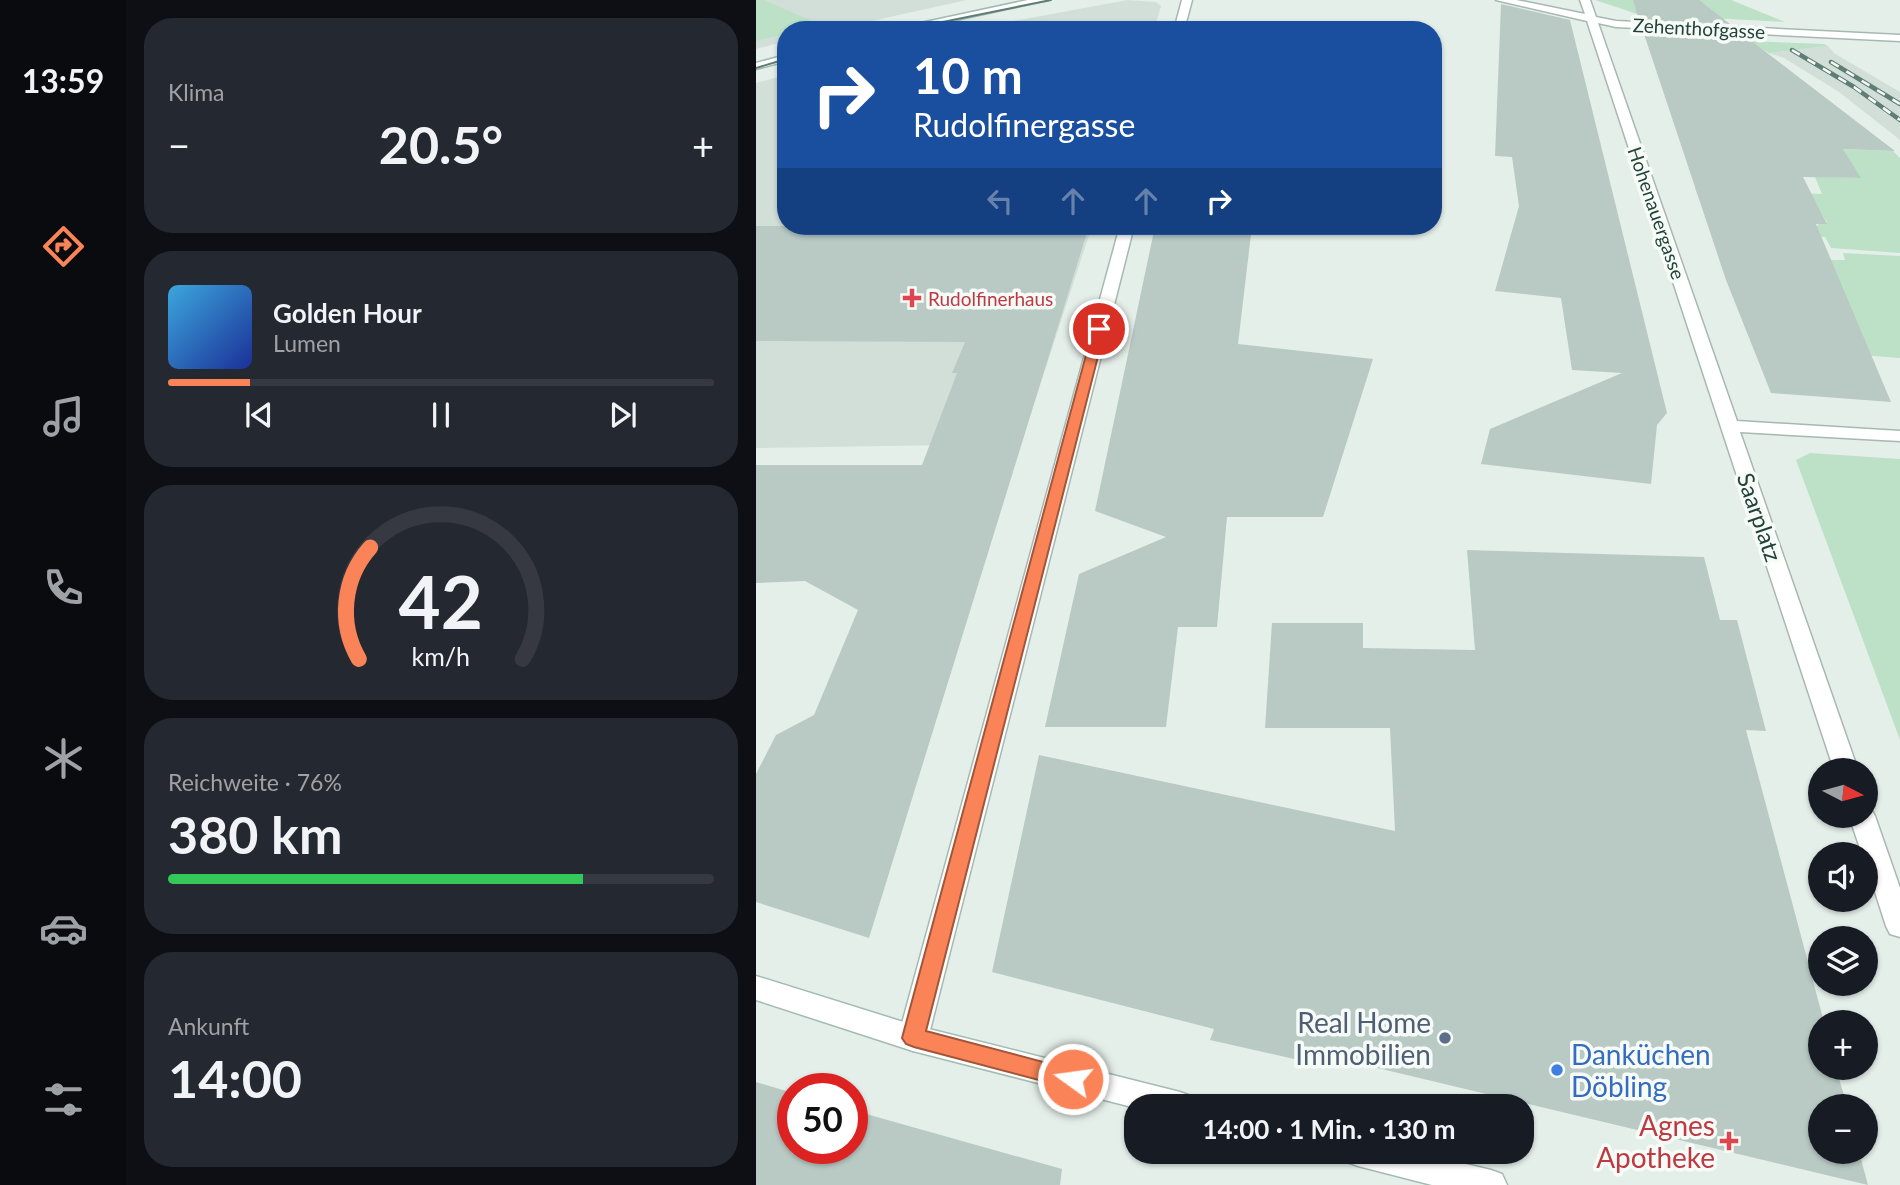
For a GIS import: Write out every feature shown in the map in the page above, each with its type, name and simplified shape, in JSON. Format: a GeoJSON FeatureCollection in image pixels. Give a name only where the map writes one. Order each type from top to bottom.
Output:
{"type":"FeatureCollection","features":[{"type":"Feature","properties":{"kind":"street"},"geometry":{"type":"LineString","coordinates":[[938,21],[1043,0]]}},
{"type":"Feature","properties":{"kind":"street"},"geometry":{"type":"LineString","coordinates":[[1181,21],[1187,0]]}},
{"type":"Feature","properties":{"kind":"street","name":"Zehenthofgasse"},"geometry":{"type":"LineString","coordinates":[[1501,0],[1570,13],[1592,20],[1900,38]]}},
{"type":"Feature","properties":{"kind":"street","name":"Hohenauergasse"},"geometry":{"type":"LineString","coordinates":[[1585,0],[1729,426]]}},
{"type":"Feature","properties":{"kind":"street"},"geometry":{"type":"LineString","coordinates":[[756,66],[777,60]]}},
{"type":"Feature","properties":{"kind":"street"},"geometry":{"type":"LineString","coordinates":[[914,1038],[1125,235]]}},
{"type":"Feature","properties":{"kind":"street"},"geometry":{"type":"LineString","coordinates":[[1729,426],[1900,436]]}},
{"type":"Feature","properties":{"kind":"street","name":"Saarplatz"},"geometry":{"type":"LineString","coordinates":[[1729,426],[1842,758]]}},
{"type":"Feature","properties":{"kind":"street"},"geometry":{"type":"LineString","coordinates":[[1866,828],[1900,926]]}},
{"type":"Feature","properties":{"kind":"street"},"geometry":{"type":"LineString","coordinates":[[756,988],[914,1038],[1133,1094]]}},
{"type":"Feature","properties":{"kind":"street"},"geometry":{"type":"LineString","coordinates":[[1406,1164],[1491,1185]]}},
{"type":"Feature","properties":{"kind":"shaded area"},"geometry":{"type":"Polygon","coordinates":[[[756,0],[967,0],[872,21],[777,21],[777,43],[756,49],[756,0]]]}},
{"type":"Feature","properties":{"kind":"shaded area"},"geometry":{"type":"Polygon","coordinates":[[[1128,0],[1156,2],[1161,6],[1157,21],[1013,21],[1128,0]]]}},
{"type":"Feature","properties":{"kind":"shaded area"},"geometry":{"type":"Polygon","coordinates":[[[1828,46],[1834,53],[1900,92],[1900,140],[1839,92],[1784,58],[1769,53],[1828,46]]]}},
{"type":"Feature","properties":{"kind":"shaded area","name":"Rudolfinerhaus"},"geometry":{"type":"Polygon","coordinates":[[[777,77],[777,235],[1089,235],[1021,444],[756,448],[756,83],[777,77]]]}},
{"type":"Feature","properties":{"kind":"green space"},"geometry":{"type":"Polygon","coordinates":[[[756,0],[764,0],[812,21],[777,21],[777,36],[756,41],[756,0]]]}},
{"type":"Feature","properties":{"kind":"green space"},"geometry":{"type":"Polygon","coordinates":[[[1595,0],[1731,0],[1785,22],[1637,14],[1595,0]]]}},
{"type":"Feature","properties":{"kind":"green space"},"geometry":{"type":"Polygon","coordinates":[[[1748,41],[1824,44],[1828,46],[1769,53],[1748,41]]]}},
{"type":"Feature","properties":{"kind":"green space"},"geometry":{"type":"Polygon","coordinates":[[[1843,149],[1893,151],[1900,158],[1900,253],[1831,248],[1825,237],[1748,235],[1778,226],[1818,226],[1827,223],[1818,207],[1698,196],[1695,188],[1822,194],[1815,177],[1860,178],[1843,149]]]}},
{"type":"Feature","properties":{"kind":"green space"},"geometry":{"type":"Polygon","coordinates":[[[1843,253],[1900,256],[1900,358],[1860,355],[1831,260],[1845,260],[1843,253]]]}},
{"type":"Feature","properties":{"kind":"green space"},"geometry":{"type":"Polygon","coordinates":[[[1810,453],[1900,459],[1900,740],[1796,460],[1810,453]]]}},
{"type":"Feature","properties":{"kind":"building"},"geometry":{"type":"Polygon","coordinates":[[[1633,0],[1699,0],[1730,24],[1639,20],[1633,0]]]}},
{"type":"Feature","properties":{"kind":"building"},"geometry":{"type":"Polygon","coordinates":[[[1501,4],[1570,20],[1667,413],[1657,425],[1651,484],[1481,464],[1490,429],[1622,373],[1572,370],[1561,298],[1495,291],[1519,206],[1512,157],[1495,156],[1501,4]]]}},
{"type":"Feature","properties":{"kind":"building"},"geometry":{"type":"Polygon","coordinates":[[[1643,31],[1745,36],[1895,151],[1843,149],[1861,178],[1803,177],[1827,224],[1816,224],[1891,402],[1771,393],[1726,280],[1643,31]]]}},
{"type":"Feature","properties":{"kind":"building"},"geometry":{"type":"Polygon","coordinates":[[[756,226],[777,226],[777,235],[1086,235],[869,938],[756,902],[756,774],[776,735],[814,715],[858,610],[805,581],[756,583],[756,465],[922,465],[957,373],[952,373],[965,342],[756,341],[756,226]]]}},
{"type":"Feature","properties":{"kind":"building"},"geometry":{"type":"Polygon","coordinates":[[[1153,235],[1251,235],[1238,344],[1373,359],[1323,517],[1227,517],[1217,627],[1178,627],[1166,727],[1045,727],[1079,574],[1166,537],[1095,511],[1153,235]]]}},
{"type":"Feature","properties":{"kind":"building"},"geometry":{"type":"Polygon","coordinates":[[[1467,550],[1704,557],[1720,620],[1737,620],[1766,731],[1746,730],[1808,962],[1808,996],[1817,996],[1821,1010],[1808,1010],[1808,1080],[1839,1080],[1844,1094],[1808,1094],[1808,1164],[1862,1164],[1868,1185],[1534,1105],[1534,1094],[1487,1094],[1319,1054],[1316,1064],[1210,1040],[1214,1029],[992,972],[1039,755],[1395,831],[1390,728],[1265,728],[1272,623],[1363,623],[1363,648],[1475,650],[1467,550]]]}},
{"type":"Feature","properties":{"kind":"building"},"geometry":{"type":"Polygon","coordinates":[[[756,1082],[777,1088],[777,1164],[868,1164],[868,1114],[1062,1169],[1060,1185],[756,1185],[756,1082]]]}},
{"type":"Feature","properties":{"kind":"tram line"},"geometry":{"type":"LineString","coordinates":[[947,21],[1051,0]]}},
{"type":"Feature","properties":{"kind":"tram line"},"geometry":{"type":"LineString","coordinates":[[756,68],[777,62]]}},
{"type":"Feature","properties":{"kind":"railway"},"geometry":{"type":"LineString","coordinates":[[1792,50],[1854,87],[1900,120]]}},
{"type":"Feature","properties":{"kind":"railway"},"geometry":{"type":"LineString","coordinates":[[1831,62],[1900,104]]}},
{"type":"Feature","properties":{"kind":"place","name":"Rudolfinerhaus"},"geometry":{"type":"Point","coordinates":[912,298]}},
{"type":"Feature","properties":{"kind":"place","name":"Real Home Immobilien"},"geometry":{"type":"Point","coordinates":[1445,1038]}},
{"type":"Feature","properties":{"kind":"place","name":"Danküchen Döbling"},"geometry":{"type":"Point","coordinates":[1557,1070]}},
{"type":"Feature","properties":{"kind":"place","name":"Agnes Apotheke"},"geometry":{"type":"Point","coordinates":[1729,1141]}},
{"type":"Feature","properties":{"kind":"route"},"geometry":{"type":"LineString","coordinates":[[1073,1079],[914,1038],[1099,329]]}}]}
